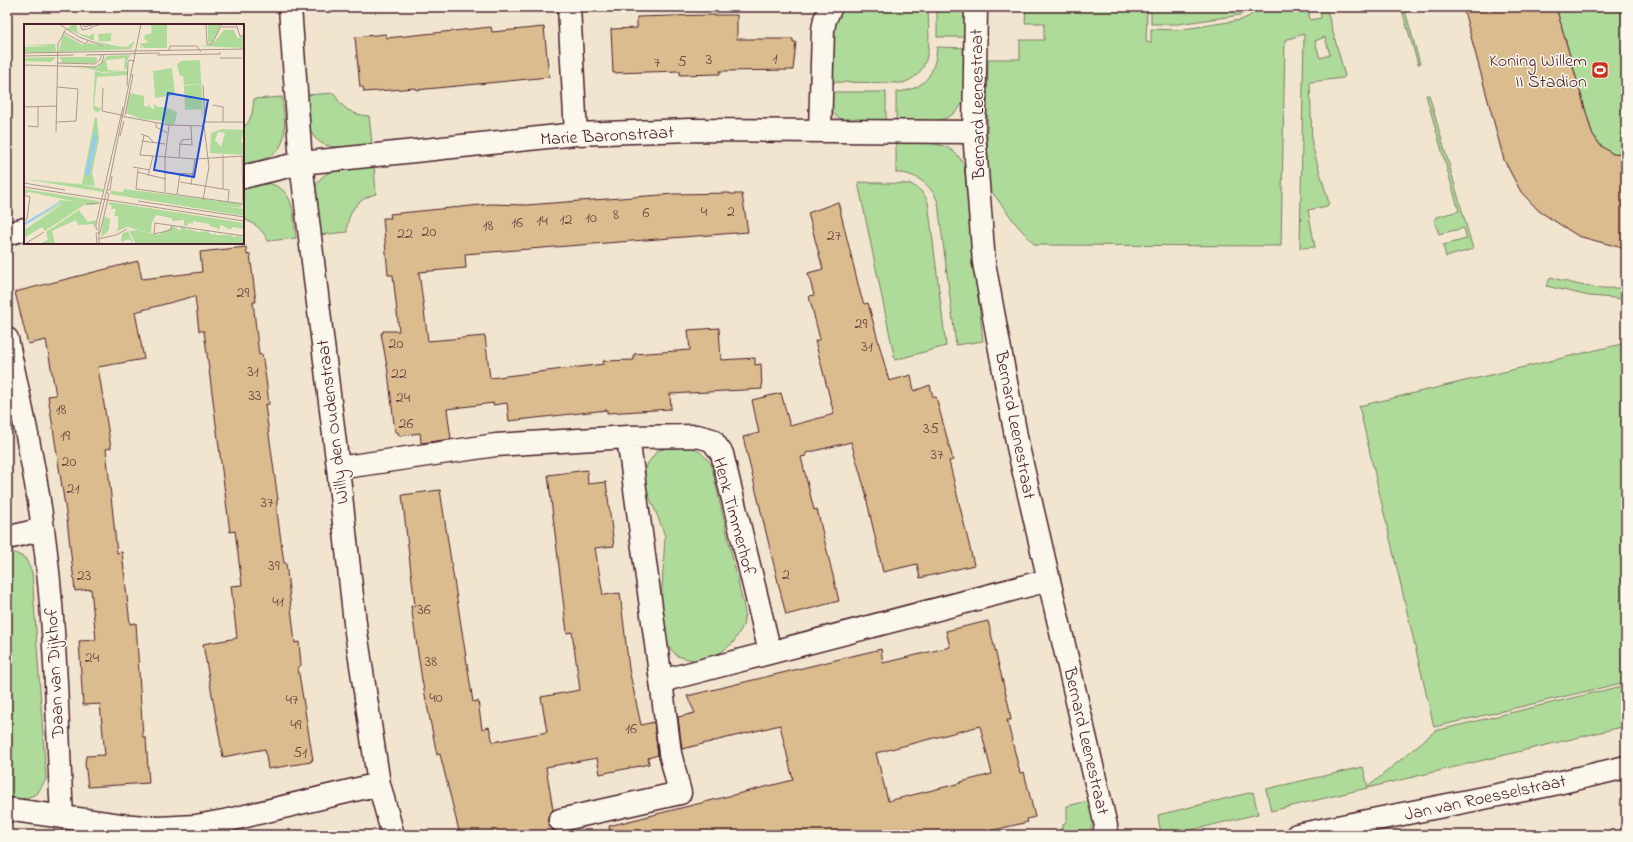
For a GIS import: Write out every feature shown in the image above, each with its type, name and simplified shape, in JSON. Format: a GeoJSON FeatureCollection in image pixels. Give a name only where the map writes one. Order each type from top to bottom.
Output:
{"type":"FeatureCollection","features":[{"type":"Feature","properties":{"kind":"street","name":"Willy den Oudenstraat"},"geometry":{"type":"LineString","coordinates":[[290,7],[301,163],[338,468],[356,632],[379,784],[393,835]]}},
{"type":"Feature","properties":{"kind":"street"},"geometry":{"type":"LineString","coordinates":[[569,7],[576,134]]}},
{"type":"Feature","properties":{"kind":"street"},"geometry":{"type":"LineString","coordinates":[[820,131],[823,30],[826,19],[832,7]]}},
{"type":"Feature","properties":{"kind":"street","name":"Bernard Leenestraat"},"geometry":{"type":"LineString","coordinates":[[976,7],[974,132],[984,263],[1018,447],[1106,826],[1104,835]]}},
{"type":"Feature","properties":{"kind":"street","name":"Marie Baronstraat"},"geometry":{"type":"LineString","coordinates":[[244,177],[301,163],[576,134],[690,130],[974,132]]}},
{"type":"Feature","properties":{"kind":"street"},"geometry":{"type":"LineString","coordinates":[[7,234],[24,229]]}},
{"type":"Feature","properties":{"kind":"street","name":"Daan van Dijkhof"},"geometry":{"type":"LineString","coordinates":[[7,339],[28,442],[43,529],[52,622],[62,817]]}},
{"type":"Feature","properties":{"kind":"street","name":"Henk Timmerhof"},"geometry":{"type":"LineString","coordinates":[[338,468],[496,445],[628,437],[697,436],[712,440],[722,454],[770,652]]}},
{"type":"Feature","properties":{"kind":"street"},"geometry":{"type":"LineString","coordinates":[[560,820],[680,793],[670,753],[628,437]]}},
{"type":"Feature","properties":{"kind":"street"},"geometry":{"type":"LineString","coordinates":[[7,538],[43,529]]}},
{"type":"Feature","properties":{"kind":"street"},"geometry":{"type":"LineString","coordinates":[[661,681],[1049,580]]}},
{"type":"Feature","properties":{"kind":"street","name":"Jan van Roesselstraat"},"geometry":{"type":"LineString","coordinates":[[1297,835],[1549,785],[1626,767]]}},
{"type":"Feature","properties":{"kind":"street"},"geometry":{"type":"LineString","coordinates":[[7,809],[120,825],[151,827],[196,826],[229,820],[379,784]]}},
{"type":"Feature","properties":{"kind":"green space"},"geometry":{"type":"Polygon","coordinates":[[[841,7],[928,7],[928,51],[921,70],[914,78],[903,83],[832,82],[832,30],[841,7]]]}},
{"type":"Feature","properties":{"kind":"green space"},"geometry":{"type":"Polygon","coordinates":[[[937,7],[966,7],[966,37],[937,37],[937,7]]]}},
{"type":"Feature","properties":{"kind":"green space"},"geometry":{"type":"Polygon","coordinates":[[[1026,7],[1251,7],[1249,11],[1240,15],[1178,24],[1151,24],[1151,12],[1147,11],[1146,42],[1151,43],[1151,29],[1178,30],[1241,20],[1250,16],[1256,7],[1308,7],[1310,20],[1321,18],[1320,7],[1326,7],[1345,76],[1343,78],[1310,82],[1312,145],[1329,203],[1327,206],[1308,210],[1315,247],[1300,248],[1304,34],[1285,40],[1281,246],[1035,245],[1016,224],[989,188],[987,137],[988,59],[1020,59],[1020,40],[1044,40],[1044,23],[1025,23],[1026,7]],[[1325,37],[1315,41],[1320,58],[1330,55],[1325,37]]]}},
{"type":"Feature","properties":{"kind":"green space"},"geometry":{"type":"Polygon","coordinates":[[[1401,7],[1404,7],[1420,64],[1418,64],[1401,7]]]}},
{"type":"Feature","properties":{"kind":"green space","name":"Koning Willem II Stadion"},"geometry":{"type":"Polygon","coordinates":[[[1556,7],[1626,7],[1626,152],[1613,154],[1600,145],[1592,133],[1556,7]]]}},
{"type":"Feature","properties":{"kind":"green space"},"geometry":{"type":"Polygon","coordinates":[[[937,47],[966,48],[964,100],[952,115],[944,119],[926,122],[896,121],[896,92],[914,88],[927,79],[934,65],[937,47]]]}},
{"type":"Feature","properties":{"kind":"green space"},"geometry":{"type":"Polygon","coordinates":[[[832,92],[886,92],[886,121],[858,121],[838,117],[834,114],[832,109],[832,92]]]}},
{"type":"Feature","properties":{"kind":"green space"},"geometry":{"type":"Polygon","coordinates":[[[334,93],[340,103],[348,110],[357,114],[369,116],[372,144],[336,147],[321,143],[314,137],[308,121],[306,95],[334,93]]]}},
{"type":"Feature","properties":{"kind":"green space"},"geometry":{"type":"Polygon","coordinates":[[[1426,95],[1429,95],[1473,249],[1446,257],[1443,245],[1467,239],[1464,228],[1439,234],[1434,221],[1436,217],[1459,211],[1426,95]]]}},
{"type":"Feature","properties":{"kind":"green space"},"geometry":{"type":"Polygon","coordinates":[[[282,97],[285,124],[283,141],[279,149],[273,155],[264,159],[244,164],[244,128],[252,114],[254,99],[282,97]]]}},
{"type":"Feature","properties":{"kind":"green space"},"geometry":{"type":"Polygon","coordinates":[[[896,143],[925,143],[943,146],[958,156],[964,165],[983,341],[956,345],[938,203],[932,191],[922,181],[910,175],[896,173],[896,143]]]}},
{"type":"Feature","properties":{"kind":"green space"},"geometry":{"type":"Polygon","coordinates":[[[374,166],[376,194],[363,199],[354,207],[347,225],[347,232],[319,235],[314,191],[317,183],[323,176],[330,172],[347,168],[374,166]]]}},
{"type":"Feature","properties":{"kind":"green space"},"geometry":{"type":"Polygon","coordinates":[[[858,182],[910,184],[923,193],[928,202],[946,346],[895,360],[858,182]]]}},
{"type":"Feature","properties":{"kind":"green space"},"geometry":{"type":"Polygon","coordinates":[[[265,183],[275,185],[282,189],[291,203],[296,238],[268,241],[264,233],[258,227],[244,220],[244,187],[265,183]]]}},
{"type":"Feature","properties":{"kind":"green space"},"geometry":{"type":"Polygon","coordinates":[[[1551,277],[1598,288],[1626,287],[1626,299],[1589,296],[1546,286],[1551,277]]]}},
{"type":"Feature","properties":{"kind":"green space"},"geometry":{"type":"Polygon","coordinates":[[[1626,343],[1626,682],[1434,727],[1359,406],[1626,343]]]}},
{"type":"Feature","properties":{"kind":"green space"},"geometry":{"type":"Polygon","coordinates":[[[669,447],[693,448],[701,453],[711,464],[745,612],[743,626],[733,643],[717,655],[696,661],[677,656],[665,643],[660,623],[665,536],[647,492],[643,477],[648,463],[657,451],[669,447]]]}},
{"type":"Feature","properties":{"kind":"green space"},"geometry":{"type":"Polygon","coordinates":[[[13,552],[25,558],[32,572],[46,779],[37,794],[20,800],[7,798],[7,553],[13,552]]]}},
{"type":"Feature","properties":{"kind":"green space"},"geometry":{"type":"Polygon","coordinates":[[[1626,685],[1626,726],[1271,811],[1266,789],[1363,767],[1368,787],[1435,731],[1626,685]]]}},
{"type":"Feature","properties":{"kind":"green space"},"geometry":{"type":"Polygon","coordinates":[[[1253,792],[1258,814],[1171,835],[1161,835],[1158,815],[1253,792]]]}},
{"type":"Feature","properties":{"kind":"green space"},"geometry":{"type":"Polygon","coordinates":[[[1093,800],[1095,810],[1094,818],[1087,835],[1057,835],[1067,819],[1067,806],[1093,800]]]}},
{"type":"Feature","properties":{"kind":"building"},"geometry":{"type":"Polygon","coordinates":[[[1463,7],[1556,7],[1592,133],[1600,145],[1613,154],[1626,152],[1626,249],[1578,236],[1539,211],[1521,192],[1504,160],[1463,7]]]}},
{"type":"Feature","properties":{"kind":"building"},"geometry":{"type":"Polygon","coordinates":[[[737,15],[737,39],[793,39],[793,42],[796,42],[793,70],[720,71],[720,74],[680,75],[680,71],[613,73],[611,29],[637,28],[637,17],[737,15]]]}},
{"type":"Feature","properties":{"kind":"building"},"geometry":{"type":"Polygon","coordinates":[[[491,27],[492,32],[544,27],[549,77],[416,90],[416,88],[364,92],[363,87],[360,87],[355,37],[386,34],[387,38],[491,27]]]}},
{"type":"Feature","properties":{"kind":"building"},"geometry":{"type":"Polygon","coordinates":[[[674,194],[742,194],[748,232],[465,254],[466,268],[419,272],[428,341],[485,336],[490,378],[604,364],[603,361],[634,360],[634,354],[690,350],[688,330],[719,328],[721,360],[755,358],[755,365],[761,364],[762,389],[670,394],[671,409],[607,413],[607,410],[509,421],[507,403],[493,405],[493,403],[447,409],[451,439],[421,443],[420,433],[399,436],[398,432],[395,432],[388,372],[381,333],[383,333],[383,331],[399,331],[393,275],[388,275],[383,218],[391,218],[390,214],[491,204],[526,205],[674,194]]]}},
{"type":"Feature","properties":{"kind":"building"},"geometry":{"type":"Polygon","coordinates":[[[838,202],[861,296],[864,304],[868,303],[889,381],[911,375],[914,391],[930,385],[933,397],[936,397],[953,460],[949,461],[974,565],[920,578],[917,564],[883,572],[867,497],[851,442],[806,453],[806,456],[801,457],[814,510],[817,509],[839,601],[786,615],[743,437],[759,433],[752,400],[781,393],[790,426],[834,414],[815,341],[820,339],[809,296],[814,295],[808,273],[823,269],[808,213],[838,202]]]}},
{"type":"Feature","properties":{"kind":"building"},"geometry":{"type":"Polygon","coordinates":[[[246,247],[247,255],[250,254],[256,302],[253,302],[259,355],[262,354],[269,404],[265,405],[278,500],[277,512],[284,563],[286,563],[295,643],[299,642],[301,665],[298,668],[313,760],[311,760],[311,762],[268,769],[265,749],[223,757],[203,644],[237,638],[231,586],[242,585],[235,531],[230,532],[204,331],[199,331],[195,296],[135,312],[144,359],[98,367],[111,448],[106,449],[117,553],[122,552],[130,624],[136,623],[143,738],[146,738],[149,783],[88,787],[85,763],[86,756],[105,755],[100,704],[83,705],[79,641],[96,640],[91,589],[75,591],[67,519],[48,396],[56,395],[46,340],[28,344],[15,292],[138,261],[142,279],[202,272],[200,252],[246,247]]]}},
{"type":"Feature","properties":{"kind":"building"},"geometry":{"type":"Polygon","coordinates":[[[587,470],[588,484],[606,482],[614,546],[595,548],[603,595],[620,593],[629,669],[641,725],[654,722],[658,755],[648,758],[649,764],[600,774],[597,758],[546,767],[553,810],[548,816],[548,822],[554,831],[537,835],[460,835],[440,754],[437,755],[422,680],[411,606],[415,606],[402,495],[440,490],[473,702],[478,701],[482,729],[489,727],[493,742],[547,732],[541,697],[580,690],[572,632],[567,633],[548,475],[587,470]]]}},
{"type":"Feature","properties":{"kind":"building"},"geometry":{"type":"Polygon","coordinates":[[[988,621],[1009,707],[1011,720],[1007,720],[1020,773],[1024,772],[1035,817],[1027,819],[1028,822],[973,835],[610,835],[609,826],[793,780],[780,725],[682,749],[678,717],[695,713],[687,696],[881,649],[883,663],[950,647],[946,631],[988,621]],[[980,726],[876,753],[888,801],[992,774],[980,726]]]}},
{"type":"Feature","properties":{"kind":"place","name":"Koning Willem II Stadion"},"geometry":{"type":"Point","coordinates":[1600,70]}}]}
